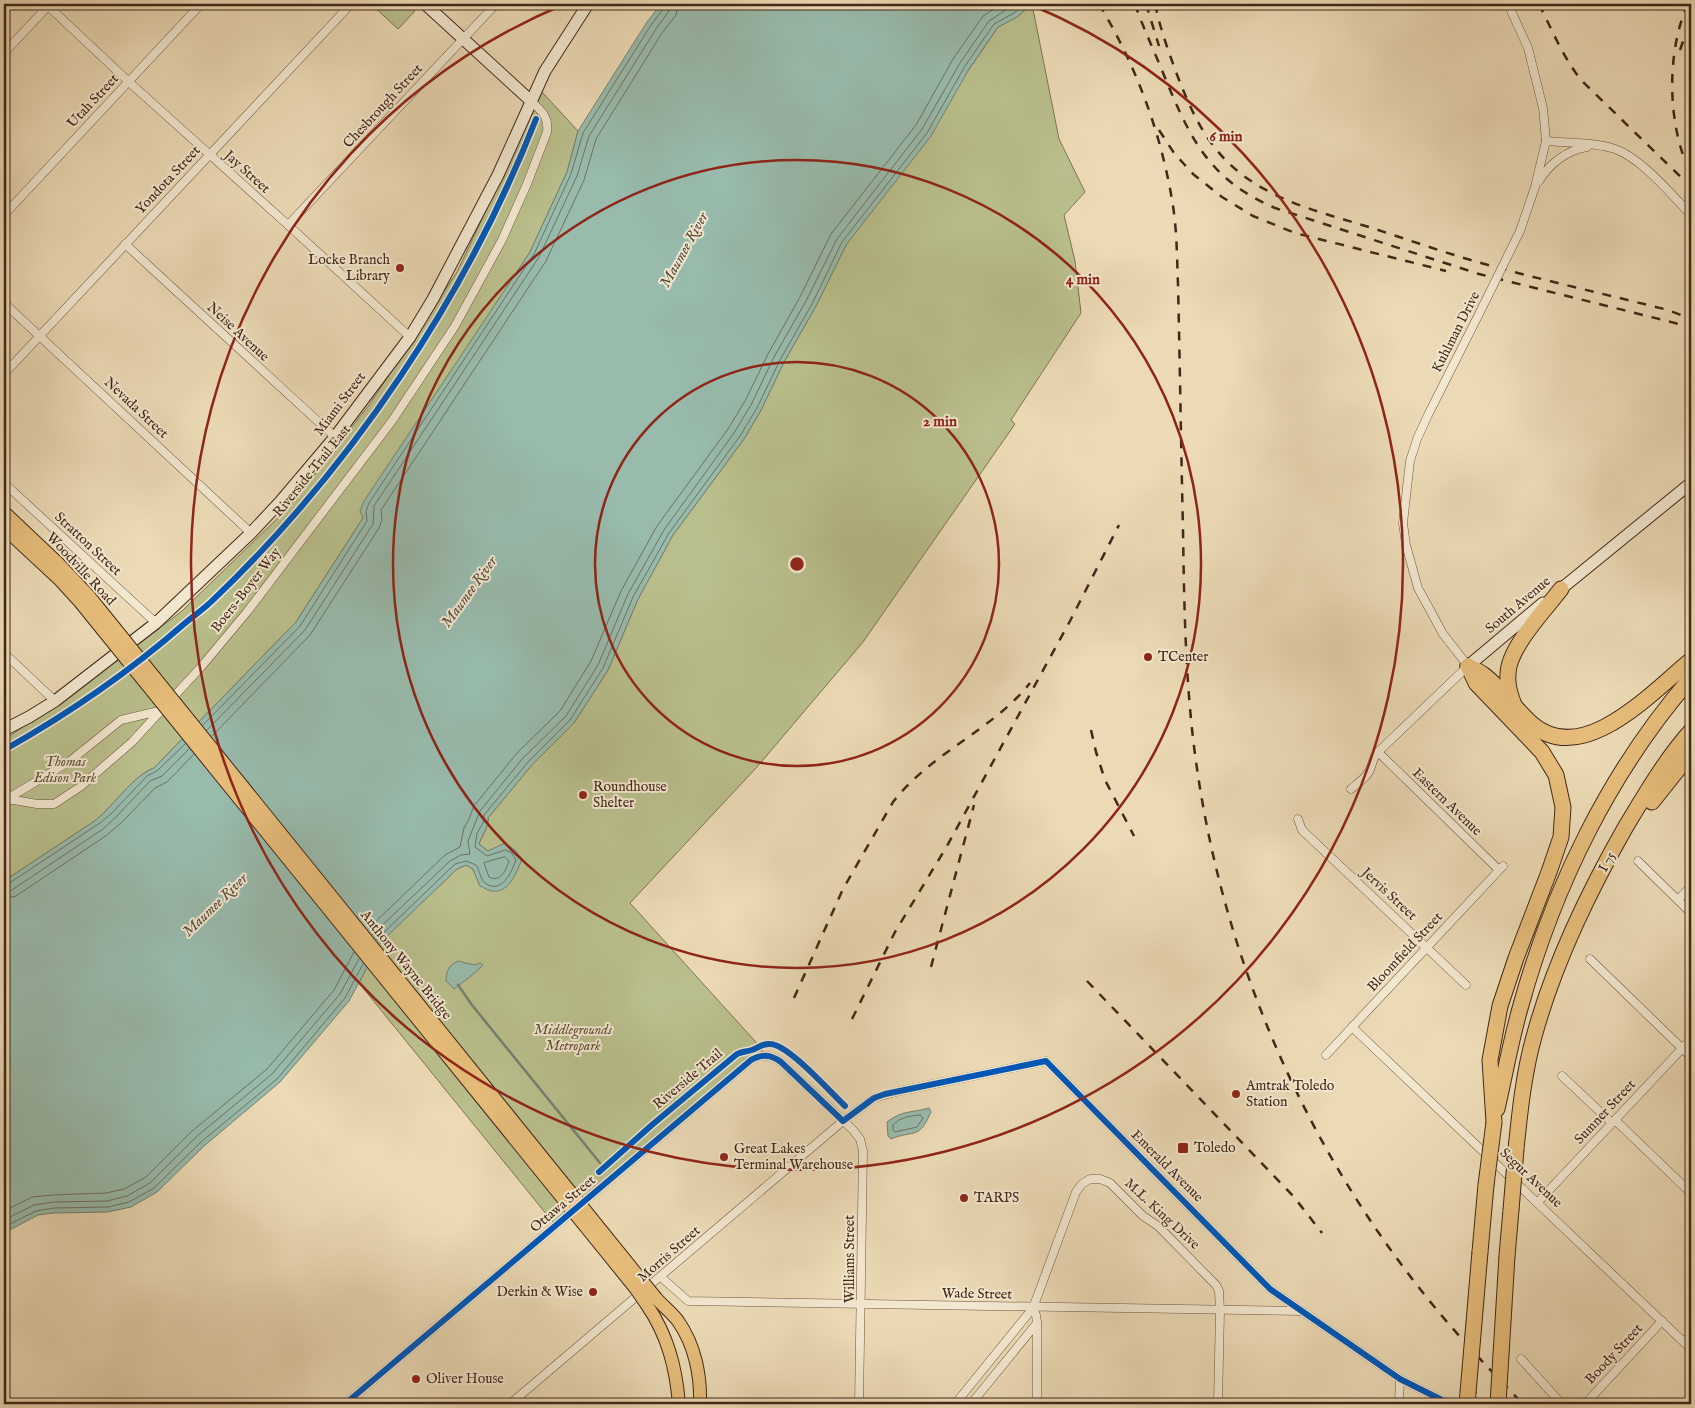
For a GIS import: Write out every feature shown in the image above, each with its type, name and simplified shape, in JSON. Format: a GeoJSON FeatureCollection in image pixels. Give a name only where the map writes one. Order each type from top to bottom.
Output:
{"type":"FeatureCollection","features":[{"type":"Feature","properties":{"kind":"highway"},"geometry":{"type":"LineString","coordinates":[[1514,706],[1508,687],[1508,672],[1513,654],[1561,588]]}},
{"type":"Feature","properties":{"kind":"highway"},"geometry":{"type":"LineString","coordinates":[[1468,666],[1484,675],[1534,726],[1549,734],[1561,737],[1584,736],[1603,729],[1625,715],[1691,660]]}},
{"type":"Feature","properties":{"kind":"highway"},"geometry":{"type":"LineString","coordinates":[[1468,666],[1476,683],[1542,752],[1556,775],[1564,807],[1561,837],[1500,1006],[1490,1060],[1494,1122]]}},
{"type":"Feature","properties":{"kind":"highway"},"geometry":{"type":"LineString","coordinates":[[1468,1401],[1486,1185],[1494,1122],[1520,1005],[1570,868],[1607,797],[1642,740],[1691,678]]}},
{"type":"Feature","properties":{"kind":"highway","name":"I 75"},"geometry":{"type":"LineString","coordinates":[[1498,1404],[1510,1210],[1521,1102],[1529,1058],[1545,1004],[1569,938],[1584,905],[1635,812],[1660,771],[1691,731]]}},
{"type":"Feature","properties":{"kind":"highway"},"geometry":{"type":"LineString","coordinates":[[1584,905],[1633,829],[1662,788],[1691,753]]}},
{"type":"Feature","properties":{"kind":"highway"},"geometry":{"type":"LineString","coordinates":[[1507,1258],[1515,1278],[1509,1404]]}},
{"type":"Feature","properties":{"kind":"main road","name":"Woodville Road"},"geometry":{"type":"LineString","coordinates":[[4,512],[78,584],[129,654]]}},
{"type":"Feature","properties":{"kind":"main road","name":"Woodville Road"},"geometry":{"type":"LineString","coordinates":[[4,528],[70,590],[129,654]]}},
{"type":"Feature","properties":{"kind":"main road","name":"Anthony Wayne Bridge"},"geometry":{"type":"LineString","coordinates":[[129,654],[605,1250],[652,1302]]}},
{"type":"Feature","properties":{"kind":"main road"},"geometry":{"type":"LineString","coordinates":[[652,1302],[658,1323],[670,1350],[678,1404]]}},
{"type":"Feature","properties":{"kind":"main road"},"geometry":{"type":"LineString","coordinates":[[652,1302],[677,1320],[689,1343],[694,1355],[699,1380],[700,1404]]}},
{"type":"Feature","properties":{"kind":"street","name":"Jay Street"},"geometry":{"type":"LineString","coordinates":[[48,4],[128,82],[410,337]]}},
{"type":"Feature","properties":{"kind":"street"},"geometry":{"type":"LineString","coordinates":[[4,53],[48,4]]}},
{"type":"Feature","properties":{"kind":"street","name":"Utah Street"},"geometry":{"type":"LineString","coordinates":[[4,215],[201,4]]}},
{"type":"Feature","properties":{"kind":"street","name":"Yondota Street"},"geometry":{"type":"LineString","coordinates":[[4,374],[351,4]]}},
{"type":"Feature","properties":{"kind":"street"},"geometry":{"type":"LineString","coordinates":[[425,4],[530,101]]}},
{"type":"Feature","properties":{"kind":"street","name":"Chesbrough Street"},"geometry":{"type":"LineString","coordinates":[[288,225],[496,4]]}},
{"type":"Feature","properties":{"kind":"street","name":"Miami Street"},"geometry":{"type":"LineString","coordinates":[[4,730],[55,701],[156,623],[251,533],[335,437],[410,337],[433,299],[494,183],[545,71],[588,4]]}},
{"type":"Feature","properties":{"kind":"street","name":"Kuhlman Drive"},"geometry":{"type":"LineString","coordinates":[[1468,666],[1443,634],[1418,588],[1406,545],[1404,523],[1410,461],[1417,439],[1520,231],[1535,187],[1546,141],[1543,108],[1528,48],[1508,4]]}},
{"type":"Feature","properties":{"kind":"street","name":"Boers-Boyer Way"},"geometry":{"type":"LineString","coordinates":[[5,801],[14,800],[44,805],[54,804],[96,774],[126,748],[167,705],[260,596],[392,421],[455,326],[502,240],[527,184],[547,132],[547,118],[530,101]]}},
{"type":"Feature","properties":{"kind":"street"},"geometry":{"type":"LineString","coordinates":[[1546,141],[1614,148],[1626,154],[1638,163],[1691,215]]}},
{"type":"Feature","properties":{"kind":"street"},"geometry":{"type":"LineString","coordinates":[[1535,187],[1544,173],[1562,156],[1583,148],[1598,146]]}},
{"type":"Feature","properties":{"kind":"street","name":"Neise Avenue"},"geometry":{"type":"LineString","coordinates":[[125,244],[335,437]]}},
{"type":"Feature","properties":{"kind":"street","name":"Nevada Street"},"geometry":{"type":"LineString","coordinates":[[4,303],[251,533]]}},
{"type":"Feature","properties":{"kind":"street","name":"Stratton Street"},"geometry":{"type":"LineString","coordinates":[[4,483],[156,623]]}},
{"type":"Feature","properties":{"kind":"street","name":"South Avenue"},"geometry":{"type":"LineString","coordinates":[[1351,789],[1371,769],[1372,760],[1378,752],[1468,666],[1691,483]]}},
{"type":"Feature","properties":{"kind":"street"},"geometry":{"type":"LineString","coordinates":[[4,654],[55,701]]}},
{"type":"Feature","properties":{"kind":"street","name":"Boers-Boyer Way"},"geometry":{"type":"LineString","coordinates":[[5,801],[70,761],[121,720],[151,714],[160,711],[167,705]]}},
{"type":"Feature","properties":{"kind":"street","name":"Eastern Avenue"},"geometry":{"type":"LineString","coordinates":[[1378,752],[1501,868]]}},
{"type":"Feature","properties":{"kind":"street","name":"Jervis Street"},"geometry":{"type":"LineString","coordinates":[[1298,819],[1302,830],[1466,986]]}},
{"type":"Feature","properties":{"kind":"street"},"geometry":{"type":"LineString","coordinates":[[1638,861],[1691,913]]}},
{"type":"Feature","properties":{"kind":"street","name":"Bloomfield Street"},"geometry":{"type":"LineString","coordinates":[[1326,1055],[1501,868]]}},
{"type":"Feature","properties":{"kind":"street"},"geometry":{"type":"LineString","coordinates":[[1678,900],[1691,886]]}},
{"type":"Feature","properties":{"kind":"street"},"geometry":{"type":"LineString","coordinates":[[1590,959],[1691,1057]]}},
{"type":"Feature","properties":{"kind":"street","name":"Segur Avenue"},"geometry":{"type":"LineString","coordinates":[[1352,1027],[1691,1349]]}},
{"type":"Feature","properties":{"kind":"street","name":"Sumner Street"},"geometry":{"type":"LineString","coordinates":[[1538,1202],[1691,1039]]}},
{"type":"Feature","properties":{"kind":"street","name":"Ottawa Street"},"geometry":{"type":"LineString","coordinates":[[345,1404],[757,1056],[769,1055],[781,1062],[843,1121]]}},
{"type":"Feature","properties":{"kind":"street","name":"Emerald Avenue"},"geometry":{"type":"LineString","coordinates":[[843,1121],[874,1098],[885,1094],[1046,1061],[1262,1281],[1279,1296],[1400,1379],[1450,1404]]}},
{"type":"Feature","properties":{"kind":"street"},"geometry":{"type":"LineString","coordinates":[[1562,1076],[1691,1193]]}},
{"type":"Feature","properties":{"kind":"street","name":"Morris Street"},"geometry":{"type":"LineString","coordinates":[[510,1404],[843,1121]]}},
{"type":"Feature","properties":{"kind":"street","name":"Williams Street"},"geometry":{"type":"LineString","coordinates":[[843,1121],[860,1139],[863,1151],[859,1404]]}},
{"type":"Feature","properties":{"kind":"street","name":"M.L. King Drive"},"geometry":{"type":"LineString","coordinates":[[955,1404],[1033,1308],[1076,1192],[1086,1182],[1100,1178],[1110,1183],[1143,1216],[1158,1226],[1211,1279],[1219,1291],[1218,1404]]}},
{"type":"Feature","properties":{"kind":"street","name":"Wade Street"},"geometry":{"type":"LineString","coordinates":[[661,1277],[688,1302],[1301,1312]]}},
{"type":"Feature","properties":{"kind":"street"},"geometry":{"type":"LineString","coordinates":[[1033,1308],[1037,1323],[1037,1404]]}},
{"type":"Feature","properties":{"kind":"street","name":"Boody Street"},"geometry":{"type":"LineString","coordinates":[[1585,1404],[1662,1321]]}},
{"type":"Feature","properties":{"kind":"street"},"geometry":{"type":"LineString","coordinates":[[971,1404],[1037,1323]]}},
{"type":"Feature","properties":{"kind":"street"},"geometry":{"type":"LineString","coordinates":[[1684,1342],[1691,1335]]}},
{"type":"Feature","properties":{"kind":"street"},"geometry":{"type":"LineString","coordinates":[[1520,1359],[1562,1404]]}},
{"type":"Feature","properties":{"kind":"street"},"geometry":{"type":"LineString","coordinates":[[1399,1404],[1400,1379]]}},
{"type":"Feature","properties":{"kind":"green space"},"geometry":{"type":"Polygon","coordinates":[[[371,4],[407,4],[415,11],[398,29],[371,4]]]}},
{"type":"Feature","properties":{"kind":"green space","name":"Middlegrounds Metropark"},"geometry":{"type":"Polygon","coordinates":[[[1032,4],[1059,139],[1085,192],[1064,215],[1075,261],[1081,313],[1011,420],[1015,424],[863,642],[757,767],[630,903],[763,1050],[556,1226],[359,983],[379,943],[457,869],[466,865],[473,869],[480,886],[505,844],[488,851],[479,844],[488,818],[531,766],[574,723],[608,670],[638,599],[673,535],[744,439],[816,306],[846,245],[881,198],[998,27],[1017,17],[1032,4]]]}},
{"type":"Feature","properties":{"kind":"green space","name":"Thomas Edison Park"},"geometry":{"type":"Polygon","coordinates":[[[542,92],[578,131],[567,172],[530,252],[447,378],[363,518],[296,622],[154,768],[131,784],[103,814],[4,881],[4,740],[91,680],[182,611],[287,509],[369,405],[457,272],[542,92]]]}},
{"type":"Feature","properties":{"kind":"water","name":"Maumee River"},"geometry":{"type":"Polygon","coordinates":[[[661,4],[1032,4],[1017,17],[998,27],[969,69],[931,136],[846,245],[816,306],[744,439],[673,535],[638,599],[608,670],[574,723],[531,766],[488,818],[479,844],[488,851],[505,843],[515,850],[522,859],[518,870],[507,886],[497,891],[491,891],[480,886],[473,869],[466,865],[457,869],[380,943],[349,1001],[280,1082],[204,1146],[157,1192],[131,1207],[108,1212],[38,1215],[4,1233],[4,881],[103,814],[131,784],[154,768],[296,622],[363,518],[360,511],[364,501],[530,252],[567,172],[578,131],[647,22],[661,4]]]}},
{"type":"Feature","properties":{"kind":"water"},"geometry":{"type":"Polygon","coordinates":[[[458,961],[474,965],[480,963],[483,965],[454,989],[446,981],[446,977],[450,966],[458,961]]]}},
{"type":"Feature","properties":{"kind":"water"},"geometry":{"type":"Polygon","coordinates":[[[929,1108],[931,1112],[919,1131],[891,1139],[888,1136],[887,1122],[892,1118],[929,1108]]]}},
{"type":"Feature","properties":{"kind":"waterway"},"geometry":{"type":"LineString","coordinates":[[458,985],[472,1005],[600,1163]]}},
{"type":"Feature","properties":{"kind":"railway"},"geometry":{"type":"LineString","coordinates":[[1099,4],[1125,51],[1146,101],[1162,153],[1173,206],[1179,316],[1184,604],[1192,729],[1202,802],[1218,874],[1238,946],[1263,1015],[1292,1083],[1326,1148],[1364,1212],[1434,1307],[1523,1404]]}},
{"type":"Feature","properties":{"kind":"railway"},"geometry":{"type":"LineString","coordinates":[[1135,4],[1190,133],[1215,168],[1231,183],[1251,196],[1275,208],[1479,274],[1691,327]]}},
{"type":"Feature","properties":{"kind":"railway"},"geometry":{"type":"LineString","coordinates":[[1146,4],[1159,46]]}},
{"type":"Feature","properties":{"kind":"railway"},"geometry":{"type":"LineString","coordinates":[[1155,4],[1176,72],[1201,127],[1228,163],[1270,192],[1320,212],[1462,257],[1536,278],[1668,310],[1691,319]]}},
{"type":"Feature","properties":{"kind":"railway"},"geometry":{"type":"LineString","coordinates":[[1539,4],[1563,53],[1581,80],[1691,187]]}},
{"type":"Feature","properties":{"kind":"railway"},"geometry":{"type":"LineString","coordinates":[[1688,4],[1676,44],[1672,89],[1677,134],[1691,174]]}},
{"type":"Feature","properties":{"kind":"railway"},"geometry":{"type":"LineString","coordinates":[[1680,50],[1691,19]]}},
{"type":"Feature","properties":{"kind":"railway"},"geometry":{"type":"LineString","coordinates":[[1159,130],[1174,153],[1193,174],[1222,197],[1253,216],[1295,233],[1446,271]]}},
{"type":"Feature","properties":{"kind":"railway"},"geometry":{"type":"LineString","coordinates":[[852,1019],[895,932],[947,846],[1070,621],[1119,525]]}},
{"type":"Feature","properties":{"kind":"railway"},"geometry":{"type":"LineString","coordinates":[[794,998],[843,889],[893,802],[926,769],[1015,700],[1030,683]]}},
{"type":"Feature","properties":{"kind":"railway"},"geometry":{"type":"LineString","coordinates":[[1091,730],[1105,780],[1134,836]]}},
{"type":"Feature","properties":{"kind":"railway"},"geometry":{"type":"LineString","coordinates":[[931,967],[974,805]]}},
{"type":"Feature","properties":{"kind":"railway"},"geometry":{"type":"LineString","coordinates":[[1087,981],[1294,1197],[1322,1233]]}},
{"type":"Feature","properties":{"kind":"cycle path","name":"Riverside Trail East"},"geometry":{"type":"LineString","coordinates":[[4,750],[97,692],[206,606],[264,548],[312,494],[358,436],[440,314],[476,251],[508,185],[536,119]]}},
{"type":"Feature","properties":{"kind":"cycle path","name":"Riverside Trail"},"geometry":{"type":"LineString","coordinates":[[599,1172],[737,1054],[765,1044],[778,1046],[798,1060],[845,1106]]}},
{"type":"Feature","properties":{"kind":"cycle path"},"geometry":{"type":"LineString","coordinates":[[345,1404],[751,1060],[766,1056],[773,1057],[781,1062],[843,1121],[874,1098],[885,1094],[1046,1061],[1270,1289],[1400,1379],[1450,1404]]}},
{"type":"Feature","properties":{"kind":"place","name":"Locke Branch Library"},"geometry":{"type":"Point","coordinates":[400,268]}},
{"type":"Feature","properties":{"kind":"place","name":"TCenter"},"geometry":{"type":"Point","coordinates":[1148,657]}},
{"type":"Feature","properties":{"kind":"place","name":"Roundhouse Shelter"},"geometry":{"type":"Point","coordinates":[583,795]}},
{"type":"Feature","properties":{"kind":"place","name":"Amtrak Toledo Station"},"geometry":{"type":"Point","coordinates":[1236,1094]}},
{"type":"Feature","properties":{"kind":"place","name":"Toledo"},"geometry":{"type":"Point","coordinates":[1183,1148]}},
{"type":"Feature","properties":{"kind":"place","name":"Great Lakes Terminal Warehouse"},"geometry":{"type":"Point","coordinates":[724,1157]}},
{"type":"Feature","properties":{"kind":"place","name":"TARPS"},"geometry":{"type":"Point","coordinates":[964,1198]}},
{"type":"Feature","properties":{"kind":"place","name":"Derkin & Wise"},"geometry":{"type":"Point","coordinates":[593,1292]}},
{"type":"Feature","properties":{"kind":"place","name":"Oliver House"},"geometry":{"type":"Point","coordinates":[416,1379]}}]}
